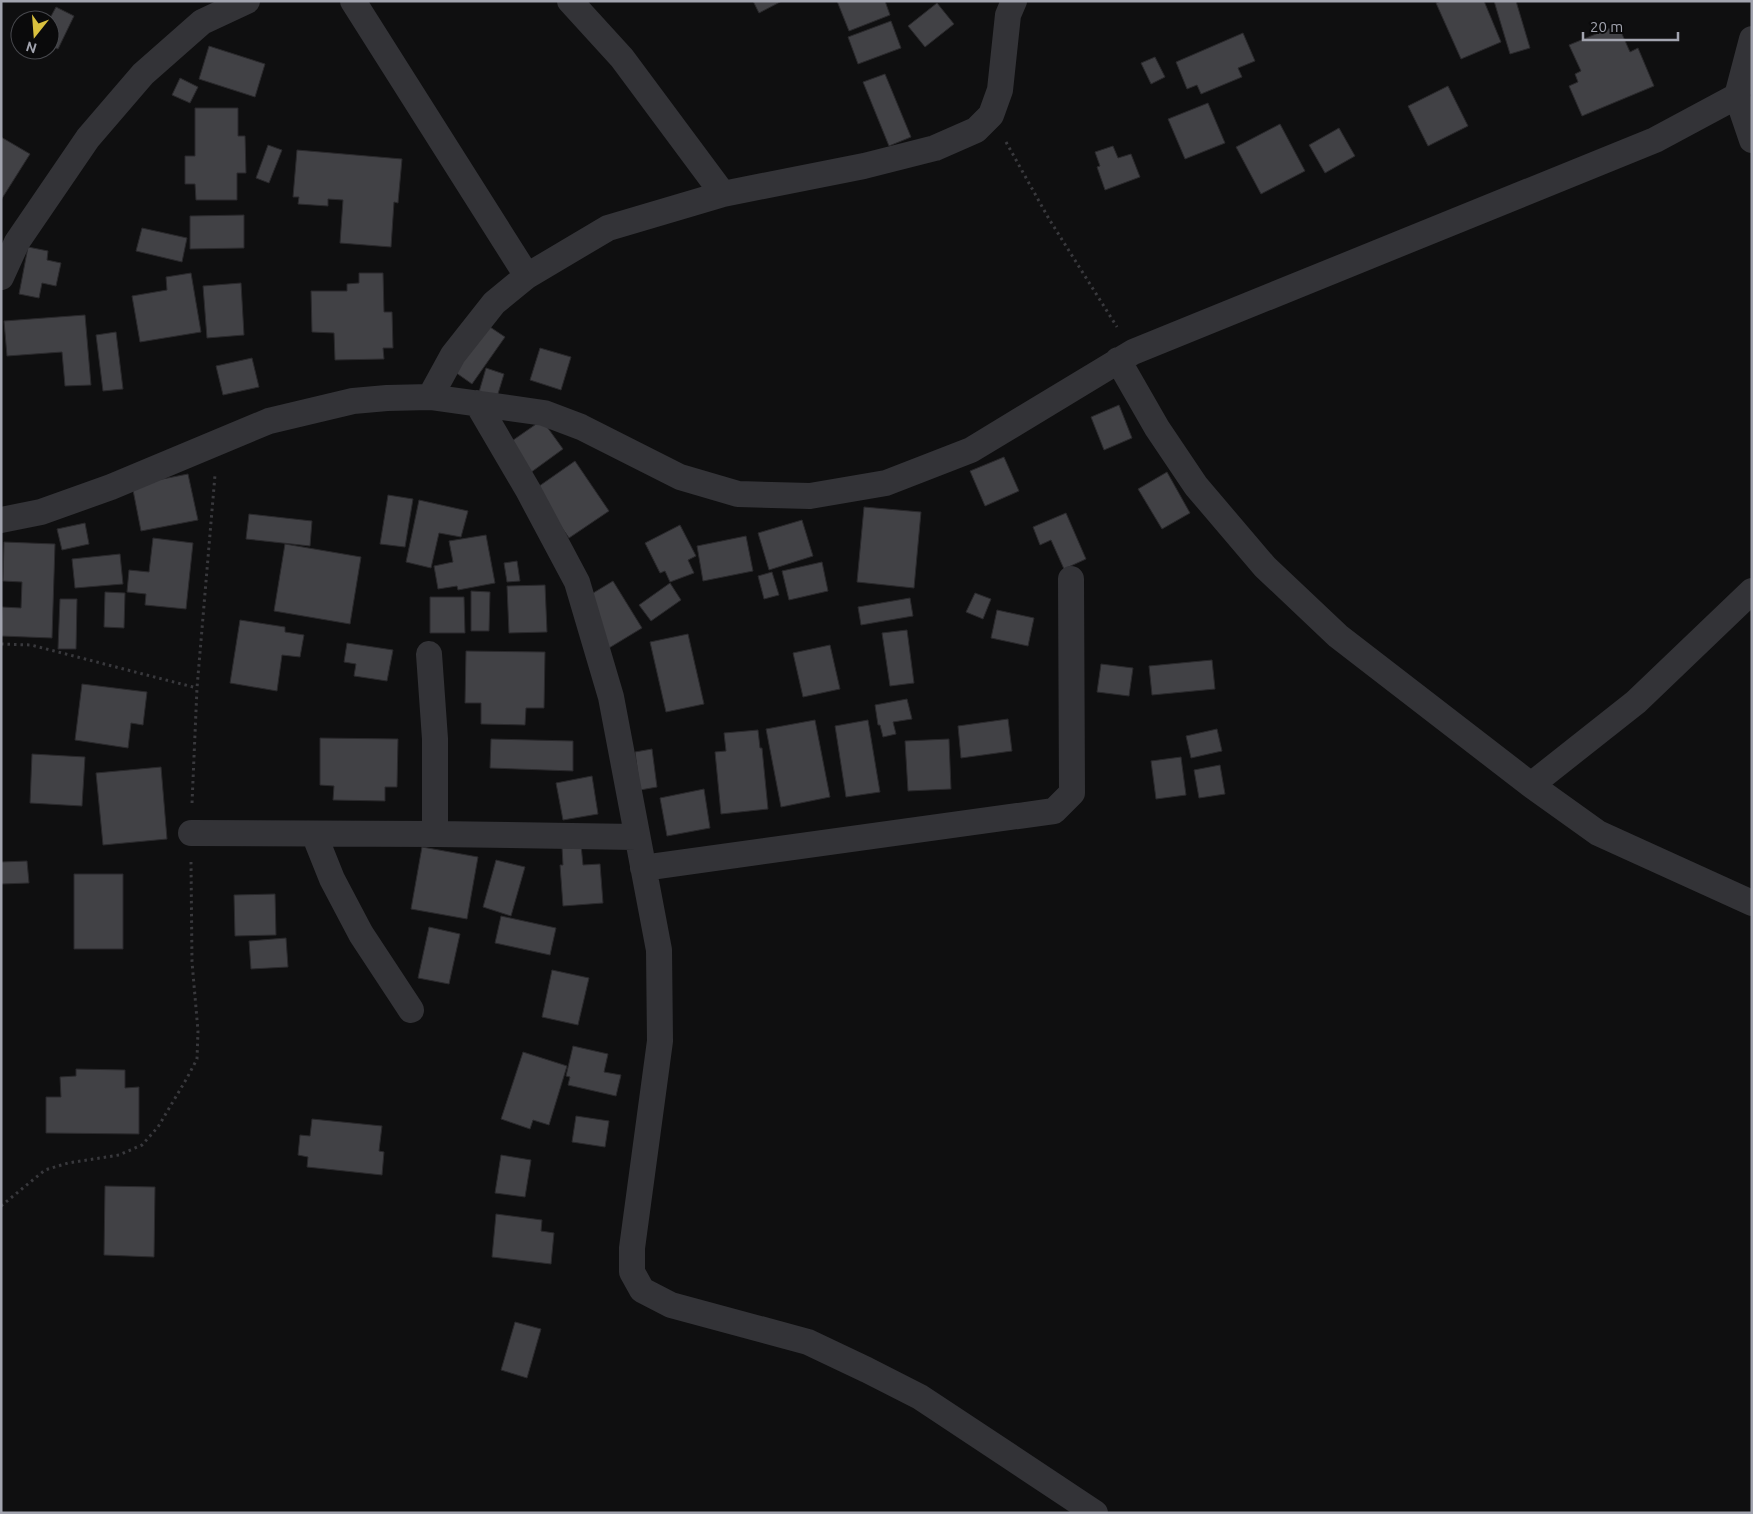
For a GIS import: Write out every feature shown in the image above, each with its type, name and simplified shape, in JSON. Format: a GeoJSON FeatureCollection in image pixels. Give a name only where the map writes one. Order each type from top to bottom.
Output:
{"type":"FeatureCollection","features":[{"type":"Feature","properties":{"kind":"street"},"geometry":{"type":"LineString","coordinates":[[1,277],[17,242],[88,138],[143,74],[202,22],[247,1]]}},
{"type":"Feature","properties":{"kind":"street"},"geometry":{"type":"LineString","coordinates":[[353,1],[527,276]]}},
{"type":"Feature","properties":{"kind":"street"},"geometry":{"type":"LineString","coordinates":[[570,1],[622,58],[723,194]]}},
{"type":"Feature","properties":{"kind":"street"},"geometry":{"type":"LineString","coordinates":[[430,397],[453,355],[494,303],[527,276],[608,228],[723,194],[864,166],[935,148],[976,130],[991,115],[1000,90],[1008,15],[1014,1]]}},
{"type":"Feature","properties":{"kind":"street"},"geometry":{"type":"LineString","coordinates":[[1752,39],[1737,96],[1752,140]]}},
{"type":"Feature","properties":{"kind":"street"},"geometry":{"type":"LineString","coordinates":[[1,520],[41,512],[111,487],[269,421],[353,401],[430,397],[544,413],[581,427],[680,477],[738,494],[810,496],[886,483],[971,450],[1126,356],[1646,144],[1737,96]]}},
{"type":"Feature","properties":{"kind":"street"},"geometry":{"type":"LineString","coordinates":[[1126,356],[1157,428],[1196,486],[1265,567],[1338,636],[1531,785],[1598,833],[1752,903]]}},
{"type":"Feature","properties":{"kind":"street"},"geometry":{"type":"LineString","coordinates":[[477,403],[528,490],[577,582],[612,697],[636,837],[659,950],[660,1041],[632,1248],[632,1272],[642,1290],[671,1305],[808,1342],[867,1370],[920,1397],[1095,1513]]}},
{"type":"Feature","properties":{"kind":"street"},"geometry":{"type":"LineString","coordinates":[[643,868],[1054,811],[1072,793],[1071,579]]}},
{"type":"Feature","properties":{"kind":"street"},"geometry":{"type":"LineString","coordinates":[[1531,785],[1636,702],[1752,591]]}},
{"type":"Feature","properties":{"kind":"street"},"geometry":{"type":"LineString","coordinates":[[429,654],[435,738],[435,834]]}},
{"type":"Feature","properties":{"kind":"street"},"geometry":{"type":"LineString","coordinates":[[191,834],[435,834],[636,837]]}},
{"type":"Feature","properties":{"kind":"street"},"geometry":{"type":"LineString","coordinates":[[314,834],[332,879],[362,934],[411,1010]]}},
{"type":"Feature","properties":{"kind":"path"},"geometry":{"type":"LineString","coordinates":[[991,115],[1126,356]]}},
{"type":"Feature","properties":{"kind":"path"},"geometry":{"type":"LineString","coordinates":[[1,1206],[46,1170],[68,1163],[119,1155],[142,1145],[158,1127],[197,1059],[198,1031],[192,962],[191,834],[197,688],[218,442]]}},
{"type":"Feature","properties":{"kind":"path"},"geometry":{"type":"LineString","coordinates":[[1,644],[30,646],[197,688]]}},
{"type":"Feature","properties":{"kind":"building"},"geometry":{"type":"Polygon","coordinates":[[[753,1],[782,1],[759,13],[753,1]]]}},
{"type":"Feature","properties":{"kind":"building"},"geometry":{"type":"Polygon","coordinates":[[[837,1],[885,1],[890,15],[849,31],[837,1]]]}},
{"type":"Feature","properties":{"kind":"building"},"geometry":{"type":"Polygon","coordinates":[[[1441,1],[1484,1],[1501,42],[1461,59],[1436,3],[1441,1]]]}},
{"type":"Feature","properties":{"kind":"building"},"geometry":{"type":"Polygon","coordinates":[[[1494,1],[1516,1],[1530,48],[1510,54],[1494,1]]]}},
{"type":"Feature","properties":{"kind":"building"},"geometry":{"type":"Polygon","coordinates":[[[937,3],[954,24],[925,47],[908,26],[937,3]]]}},
{"type":"Feature","properties":{"kind":"building"},"geometry":{"type":"Polygon","coordinates":[[[56,7],[74,16],[60,45],[60,10],[54,10],[56,7]]]}},
{"type":"Feature","properties":{"kind":"building"},"geometry":{"type":"Polygon","coordinates":[[[891,21],[901,48],[858,64],[848,37],[891,21]]]}},
{"type":"Feature","properties":{"kind":"building"},"geometry":{"type":"Polygon","coordinates":[[[1618,25],[1630,52],[1638,48],[1654,86],[1582,116],[1569,86],[1578,82],[1575,74],[1581,71],[1569,45],[1618,25]]]}},
{"type":"Feature","properties":{"kind":"building"},"geometry":{"type":"Polygon","coordinates":[[[1243,33],[1255,61],[1238,68],[1242,77],[1201,94],[1197,85],[1187,89],[1176,62],[1243,33]]]}},
{"type":"Feature","properties":{"kind":"building"},"geometry":{"type":"Polygon","coordinates":[[[209,46],[265,64],[255,97],[199,79],[209,46]]]}},
{"type":"Feature","properties":{"kind":"building"},"geometry":{"type":"Polygon","coordinates":[[[1155,57],[1165,77],[1151,84],[1141,63],[1155,57]]]}},
{"type":"Feature","properties":{"kind":"building"},"geometry":{"type":"Polygon","coordinates":[[[885,74],[911,137],[889,146],[863,82],[885,74]]]}},
{"type":"Feature","properties":{"kind":"building"},"geometry":{"type":"Polygon","coordinates":[[[180,78],[198,87],[190,103],[172,95],[180,78]]]}},
{"type":"Feature","properties":{"kind":"building"},"geometry":{"type":"Polygon","coordinates":[[[1448,86],[1468,126],[1428,146],[1408,106],[1448,86]]]}},
{"type":"Feature","properties":{"kind":"building"},"geometry":{"type":"Polygon","coordinates":[[[1208,103],[1225,143],[1185,159],[1168,119],[1208,103]]]}},
{"type":"Feature","properties":{"kind":"building"},"geometry":{"type":"Polygon","coordinates":[[[195,108],[238,108],[238,136],[245,136],[246,173],[237,173],[237,200],[196,200],[195,184],[185,184],[185,156],[195,156],[195,108]]]}},
{"type":"Feature","properties":{"kind":"building"},"geometry":{"type":"Polygon","coordinates":[[[1280,124],[1305,171],[1261,194],[1236,147],[1280,124]]]}},
{"type":"Feature","properties":{"kind":"building"},"geometry":{"type":"Polygon","coordinates":[[[1339,128],[1355,156],[1325,173],[1309,145],[1339,128]]]}},
{"type":"Feature","properties":{"kind":"building"},"geometry":{"type":"Polygon","coordinates":[[[1,137],[30,154],[1,200],[1,137]]]}},
{"type":"Feature","properties":{"kind":"building"},"geometry":{"type":"Polygon","coordinates":[[[268,145],[282,150],[269,183],[256,178],[268,145]]]}},
{"type":"Feature","properties":{"kind":"building"},"geometry":{"type":"Polygon","coordinates":[[[1113,146],[1118,158],[1131,154],[1140,177],[1105,190],[1097,167],[1100,166],[1095,152],[1113,146]]]}},
{"type":"Feature","properties":{"kind":"building"},"geometry":{"type":"Polygon","coordinates":[[[297,150],[402,159],[398,203],[394,202],[391,247],[340,243],[343,200],[328,199],[328,206],[298,204],[299,197],[293,197],[297,150]]]}},
{"type":"Feature","properties":{"kind":"building"},"geometry":{"type":"Polygon","coordinates":[[[244,215],[244,248],[190,249],[190,216],[244,215]]]}},
{"type":"Feature","properties":{"kind":"building"},"geometry":{"type":"Polygon","coordinates":[[[142,228],[187,238],[182,262],[136,251],[142,228]]]}},
{"type":"Feature","properties":{"kind":"building"},"geometry":{"type":"Polygon","coordinates":[[[28,247],[48,251],[47,260],[61,263],[56,286],[42,283],[39,298],[19,294],[28,247]]]}},
{"type":"Feature","properties":{"kind":"building"},"geometry":{"type":"Polygon","coordinates":[[[191,273],[201,332],[140,342],[132,296],[167,290],[166,277],[191,273]]]}},
{"type":"Feature","properties":{"kind":"building"},"geometry":{"type":"Polygon","coordinates":[[[359,273],[383,273],[384,312],[392,312],[393,348],[383,348],[384,359],[335,360],[334,333],[312,332],[311,291],[347,291],[347,284],[359,283],[359,273]]]}},
{"type":"Feature","properties":{"kind":"building"},"geometry":{"type":"Polygon","coordinates":[[[241,283],[244,335],[207,338],[203,286],[241,283]]]}},
{"type":"Feature","properties":{"kind":"building"},"geometry":{"type":"Polygon","coordinates":[[[85,315],[91,385],[65,386],[62,352],[7,356],[4,321],[85,315]]]}},
{"type":"Feature","properties":{"kind":"building"},"geometry":{"type":"Polygon","coordinates":[[[487,325],[505,337],[472,384],[455,372],[487,325]]]}},
{"type":"Feature","properties":{"kind":"building"},"geometry":{"type":"Polygon","coordinates":[[[116,332],[123,389],[103,391],[96,335],[116,332]]]}},
{"type":"Feature","properties":{"kind":"building"},"geometry":{"type":"Polygon","coordinates":[[[540,348],[571,357],[561,390],[530,380],[540,348]]]}},
{"type":"Feature","properties":{"kind":"building"},"geometry":{"type":"Polygon","coordinates":[[[252,358],[259,387],[223,395],[216,366],[252,358]]]}},
{"type":"Feature","properties":{"kind":"building"},"geometry":{"type":"Polygon","coordinates":[[[486,368],[504,374],[497,397],[479,392],[486,368]]]}},
{"type":"Feature","properties":{"kind":"building"},"geometry":{"type":"Polygon","coordinates":[[[1119,405],[1132,438],[1104,450],[1091,417],[1119,405]]]}},
{"type":"Feature","properties":{"kind":"building"},"geometry":{"type":"Polygon","coordinates":[[[542,420],[563,449],[530,473],[509,443],[542,420]]]}},
{"type":"Feature","properties":{"kind":"building"},"geometry":{"type":"Polygon","coordinates":[[[1004,457],[1019,491],[985,506],[970,471],[1004,457]]]}},
{"type":"Feature","properties":{"kind":"building"},"geometry":{"type":"Polygon","coordinates":[[[575,461],[609,511],[569,538],[535,489],[575,461]]]}},
{"type":"Feature","properties":{"kind":"building"},"geometry":{"type":"Polygon","coordinates":[[[1167,472],[1190,513],[1162,529],[1138,489],[1167,472]]]}},
{"type":"Feature","properties":{"kind":"building"},"geometry":{"type":"Polygon","coordinates":[[[188,474],[198,520],[141,531],[132,485],[188,474]]]}},
{"type":"Feature","properties":{"kind":"building"},"geometry":{"type":"Polygon","coordinates":[[[388,495],[413,499],[405,547],[380,544],[388,495]]]}},
{"type":"Feature","properties":{"kind":"building"},"geometry":{"type":"Polygon","coordinates":[[[419,500],[468,511],[461,537],[439,533],[431,568],[406,562],[419,500]]]}},
{"type":"Feature","properties":{"kind":"building"},"geometry":{"type":"Polygon","coordinates":[[[864,507],[921,512],[914,588],[857,582],[864,507]]]}},
{"type":"Feature","properties":{"kind":"building"},"geometry":{"type":"Polygon","coordinates":[[[1066,513],[1086,559],[1064,569],[1051,540],[1040,545],[1033,527],[1066,513]]]}},
{"type":"Feature","properties":{"kind":"building"},"geometry":{"type":"Polygon","coordinates":[[[249,514],[312,521],[310,546],[246,539],[249,514]]]}},
{"type":"Feature","properties":{"kind":"building"},"geometry":{"type":"Polygon","coordinates":[[[802,520],[813,556],[769,570],[758,533],[802,520]]]}},
{"type":"Feature","properties":{"kind":"building"},"geometry":{"type":"Polygon","coordinates":[[[85,523],[89,544],[62,550],[57,529],[85,523]]]}},
{"type":"Feature","properties":{"kind":"building"},"geometry":{"type":"Polygon","coordinates":[[[680,525],[696,556],[688,560],[694,573],[670,582],[665,571],[660,573],[645,543],[680,525]]]}},
{"type":"Feature","properties":{"kind":"building"},"geometry":{"type":"Polygon","coordinates":[[[486,535],[495,583],[458,590],[457,586],[438,589],[434,566],[453,562],[449,541],[486,535]]]}},
{"type":"Feature","properties":{"kind":"building"},"geometry":{"type":"Polygon","coordinates":[[[746,536],[753,571],[703,581],[697,546],[746,536]]]}},
{"type":"Feature","properties":{"kind":"building"},"geometry":{"type":"Polygon","coordinates":[[[153,538],[193,543],[186,609],[145,605],[146,594],[127,592],[129,570],[149,572],[153,538]]]}},
{"type":"Feature","properties":{"kind":"building"},"geometry":{"type":"Polygon","coordinates":[[[4,542],[55,544],[52,638],[1,636],[2,607],[21,608],[22,582],[3,581],[4,542]]]}},
{"type":"Feature","properties":{"kind":"building"},"geometry":{"type":"Polygon","coordinates":[[[285,544],[361,557],[350,624],[274,611],[285,544]]]}},
{"type":"Feature","properties":{"kind":"building"},"geometry":{"type":"Polygon","coordinates":[[[120,554],[123,584],[75,588],[72,559],[120,554]]]}},
{"type":"Feature","properties":{"kind":"building"},"geometry":{"type":"Polygon","coordinates":[[[517,561],[520,581],[507,582],[504,563],[517,561]]]}},
{"type":"Feature","properties":{"kind":"building"},"geometry":{"type":"Polygon","coordinates":[[[822,562],[828,591],[789,600],[782,571],[822,562]]]}},
{"type":"Feature","properties":{"kind":"building"},"geometry":{"type":"Polygon","coordinates":[[[772,572],[779,595],[764,599],[758,576],[772,572]]]}},
{"type":"Feature","properties":{"kind":"building"},"geometry":{"type":"Polygon","coordinates":[[[613,581],[642,628],[609,648],[580,601],[613,581]]]}},
{"type":"Feature","properties":{"kind":"building"},"geometry":{"type":"Polygon","coordinates":[[[670,583],[681,600],[651,621],[639,605],[670,583]]]}},
{"type":"Feature","properties":{"kind":"building"},"geometry":{"type":"Polygon","coordinates":[[[545,585],[547,632],[509,633],[507,586],[545,585]]]}},
{"type":"Feature","properties":{"kind":"building"},"geometry":{"type":"Polygon","coordinates":[[[471,591],[490,592],[489,631],[471,631],[471,591]]]}},
{"type":"Feature","properties":{"kind":"building"},"geometry":{"type":"Polygon","coordinates":[[[105,592],[125,593],[124,628],[104,627],[105,592]]]}},
{"type":"Feature","properties":{"kind":"building"},"geometry":{"type":"Polygon","coordinates":[[[975,593],[991,599],[983,619],[966,612],[975,593]]]}},
{"type":"Feature","properties":{"kind":"building"},"geometry":{"type":"Polygon","coordinates":[[[430,597],[464,597],[465,633],[430,633],[430,597]]]}},
{"type":"Feature","properties":{"kind":"building"},"geometry":{"type":"Polygon","coordinates":[[[910,598],[913,616],[861,625],[858,607],[910,598]]]}},
{"type":"Feature","properties":{"kind":"building"},"geometry":{"type":"Polygon","coordinates":[[[60,599],[77,599],[76,649],[58,649],[60,599]]]}},
{"type":"Feature","properties":{"kind":"building"},"geometry":{"type":"Polygon","coordinates":[[[997,610],[1034,618],[1028,646],[991,638],[997,610]]]}},
{"type":"Feature","properties":{"kind":"building"},"geometry":{"type":"Polygon","coordinates":[[[240,620],[285,627],[285,632],[304,635],[300,657],[282,655],[277,691],[230,683],[240,620]]]}},
{"type":"Feature","properties":{"kind":"building"},"geometry":{"type":"Polygon","coordinates":[[[907,630],[914,683],[890,686],[882,633],[907,630]]]}},
{"type":"Feature","properties":{"kind":"building"},"geometry":{"type":"Polygon","coordinates":[[[688,634],[704,704],[666,712],[650,642],[688,634]]]}},
{"type":"Feature","properties":{"kind":"building"},"geometry":{"type":"Polygon","coordinates":[[[347,643],[393,650],[387,681],[354,676],[356,664],[344,662],[347,643]]]}},
{"type":"Feature","properties":{"kind":"building"},"geometry":{"type":"Polygon","coordinates":[[[830,645],[840,689],[803,697],[793,653],[830,645]]]}},
{"type":"Feature","properties":{"kind":"building"},"geometry":{"type":"Polygon","coordinates":[[[466,651],[545,652],[544,708],[526,708],[525,725],[481,724],[481,703],[465,703],[466,651]]]}},
{"type":"Feature","properties":{"kind":"building"},"geometry":{"type":"Polygon","coordinates":[[[1212,660],[1215,689],[1152,695],[1149,666],[1212,660]]]}},
{"type":"Feature","properties":{"kind":"building"},"geometry":{"type":"Polygon","coordinates":[[[1101,664],[1133,668],[1129,696],[1097,692],[1101,664]]]}},
{"type":"Feature","properties":{"kind":"building"},"geometry":{"type":"Polygon","coordinates":[[[82,684],[147,692],[143,725],[131,723],[128,748],[75,740],[82,684]]]}},
{"type":"Feature","properties":{"kind":"building"},"geometry":{"type":"Polygon","coordinates":[[[907,699],[912,719],[893,722],[896,734],[883,737],[880,725],[878,725],[875,705],[907,699]]]}},
{"type":"Feature","properties":{"kind":"building"},"geometry":{"type":"Polygon","coordinates":[[[1008,719],[1012,751],[961,758],[958,726],[1008,719]]]}},
{"type":"Feature","properties":{"kind":"building"},"geometry":{"type":"Polygon","coordinates":[[[815,720],[830,797],[781,807],[766,729],[815,720]]]}},
{"type":"Feature","properties":{"kind":"building"},"geometry":{"type":"Polygon","coordinates":[[[868,720],[880,792],[846,797],[835,726],[868,720]]]}},
{"type":"Feature","properties":{"kind":"building"},"geometry":{"type":"Polygon","coordinates":[[[1217,729],[1222,751],[1191,758],[1186,736],[1217,729]]]}},
{"type":"Feature","properties":{"kind":"building"},"geometry":{"type":"Polygon","coordinates":[[[758,730],[760,748],[762,748],[768,809],[721,814],[715,752],[726,751],[724,733],[758,730]]]}},
{"type":"Feature","properties":{"kind":"building"},"geometry":{"type":"Polygon","coordinates":[[[320,738],[398,739],[397,787],[385,787],[385,801],[333,800],[334,786],[320,785],[320,738]]]}},
{"type":"Feature","properties":{"kind":"building"},"geometry":{"type":"Polygon","coordinates":[[[491,739],[573,741],[573,771],[490,768],[491,739]]]}},
{"type":"Feature","properties":{"kind":"building"},"geometry":{"type":"Polygon","coordinates":[[[949,739],[951,789],[908,791],[905,741],[949,739]]]}},
{"type":"Feature","properties":{"kind":"building"},"geometry":{"type":"Polygon","coordinates":[[[652,749],[657,787],[640,790],[635,752],[652,749]]]}},
{"type":"Feature","properties":{"kind":"building"},"geometry":{"type":"Polygon","coordinates":[[[32,754],[85,757],[82,806],[30,803],[32,754]]]}},
{"type":"Feature","properties":{"kind":"building"},"geometry":{"type":"Polygon","coordinates":[[[1181,757],[1186,795],[1156,799],[1151,761],[1181,757]]]}},
{"type":"Feature","properties":{"kind":"building"},"geometry":{"type":"Polygon","coordinates":[[[1220,765],[1225,794],[1199,798],[1194,770],[1220,765]]]}},
{"type":"Feature","properties":{"kind":"building"},"geometry":{"type":"Polygon","coordinates":[[[161,767],[167,839],[103,845],[96,773],[161,767]]]}},
{"type":"Feature","properties":{"kind":"building"},"geometry":{"type":"Polygon","coordinates":[[[592,776],[598,814],[563,820],[556,783],[592,776]]]}},
{"type":"Feature","properties":{"kind":"building"},"geometry":{"type":"Polygon","coordinates":[[[704,789],[710,828],[667,836],[660,798],[704,789]]]}},
{"type":"Feature","properties":{"kind":"building"},"geometry":{"type":"Polygon","coordinates":[[[581,845],[583,865],[600,864],[603,903],[563,906],[560,865],[563,865],[562,847],[581,845]]]}},
{"type":"Feature","properties":{"kind":"building"},"geometry":{"type":"Polygon","coordinates":[[[422,847],[478,857],[467,919],[411,909],[422,847]]]}},
{"type":"Feature","properties":{"kind":"building"},"geometry":{"type":"Polygon","coordinates":[[[496,860],[525,867],[511,916],[483,907],[496,860]]]}},
{"type":"Feature","properties":{"kind":"building"},"geometry":{"type":"Polygon","coordinates":[[[27,861],[29,883],[1,884],[1,862],[27,861]]]}},
{"type":"Feature","properties":{"kind":"building"},"geometry":{"type":"Polygon","coordinates":[[[74,874],[123,874],[123,949],[74,949],[74,874]]]}},
{"type":"Feature","properties":{"kind":"building"},"geometry":{"type":"Polygon","coordinates":[[[275,894],[276,935],[235,936],[234,895],[275,894]]]}},
{"type":"Feature","properties":{"kind":"building"},"geometry":{"type":"Polygon","coordinates":[[[501,916],[556,928],[550,955],[495,943],[501,916]]]}},
{"type":"Feature","properties":{"kind":"building"},"geometry":{"type":"Polygon","coordinates":[[[429,927],[460,934],[449,984],[418,978],[429,927]]]}},
{"type":"Feature","properties":{"kind":"building"},"geometry":{"type":"Polygon","coordinates":[[[286,938],[288,967],[251,969],[249,941],[286,938]]]}},
{"type":"Feature","properties":{"kind":"building"},"geometry":{"type":"Polygon","coordinates":[[[552,970],[589,978],[578,1025],[542,1017],[552,970]]]}},
{"type":"Feature","properties":{"kind":"building"},"geometry":{"type":"Polygon","coordinates":[[[573,1046],[608,1054],[604,1072],[621,1075],[616,1096],[568,1085],[570,1077],[566,1076],[573,1046]]]}},
{"type":"Feature","properties":{"kind":"building"},"geometry":{"type":"Polygon","coordinates":[[[523,1052],[567,1066],[549,1125],[533,1120],[530,1129],[501,1119],[523,1052]]]}},
{"type":"Feature","properties":{"kind":"building"},"geometry":{"type":"Polygon","coordinates":[[[76,1069],[125,1070],[125,1088],[139,1087],[139,1134],[46,1133],[46,1097],[61,1097],[60,1077],[76,1076],[76,1069]]]}},
{"type":"Feature","properties":{"kind":"building"},"geometry":{"type":"Polygon","coordinates":[[[576,1116],[609,1121],[605,1147],[572,1142],[576,1116]]]}},
{"type":"Feature","properties":{"kind":"building"},"geometry":{"type":"Polygon","coordinates":[[[312,1119],[382,1126],[379,1151],[384,1152],[382,1175],[307,1167],[308,1157],[298,1155],[300,1135],[310,1136],[312,1119]]]}},
{"type":"Feature","properties":{"kind":"building"},"geometry":{"type":"Polygon","coordinates":[[[501,1155],[531,1160],[525,1197],[495,1193],[501,1155]]]}},
{"type":"Feature","properties":{"kind":"building"},"geometry":{"type":"Polygon","coordinates":[[[105,1186],[155,1187],[154,1257],[104,1255],[105,1186]]]}},
{"type":"Feature","properties":{"kind":"building"},"geometry":{"type":"Polygon","coordinates":[[[496,1214],[542,1220],[541,1231],[554,1233],[551,1264],[492,1257],[496,1214]]]}},
{"type":"Feature","properties":{"kind":"building"},"geometry":{"type":"Polygon","coordinates":[[[515,1322],[541,1329],[527,1378],[501,1370],[515,1322]]]}}]}
